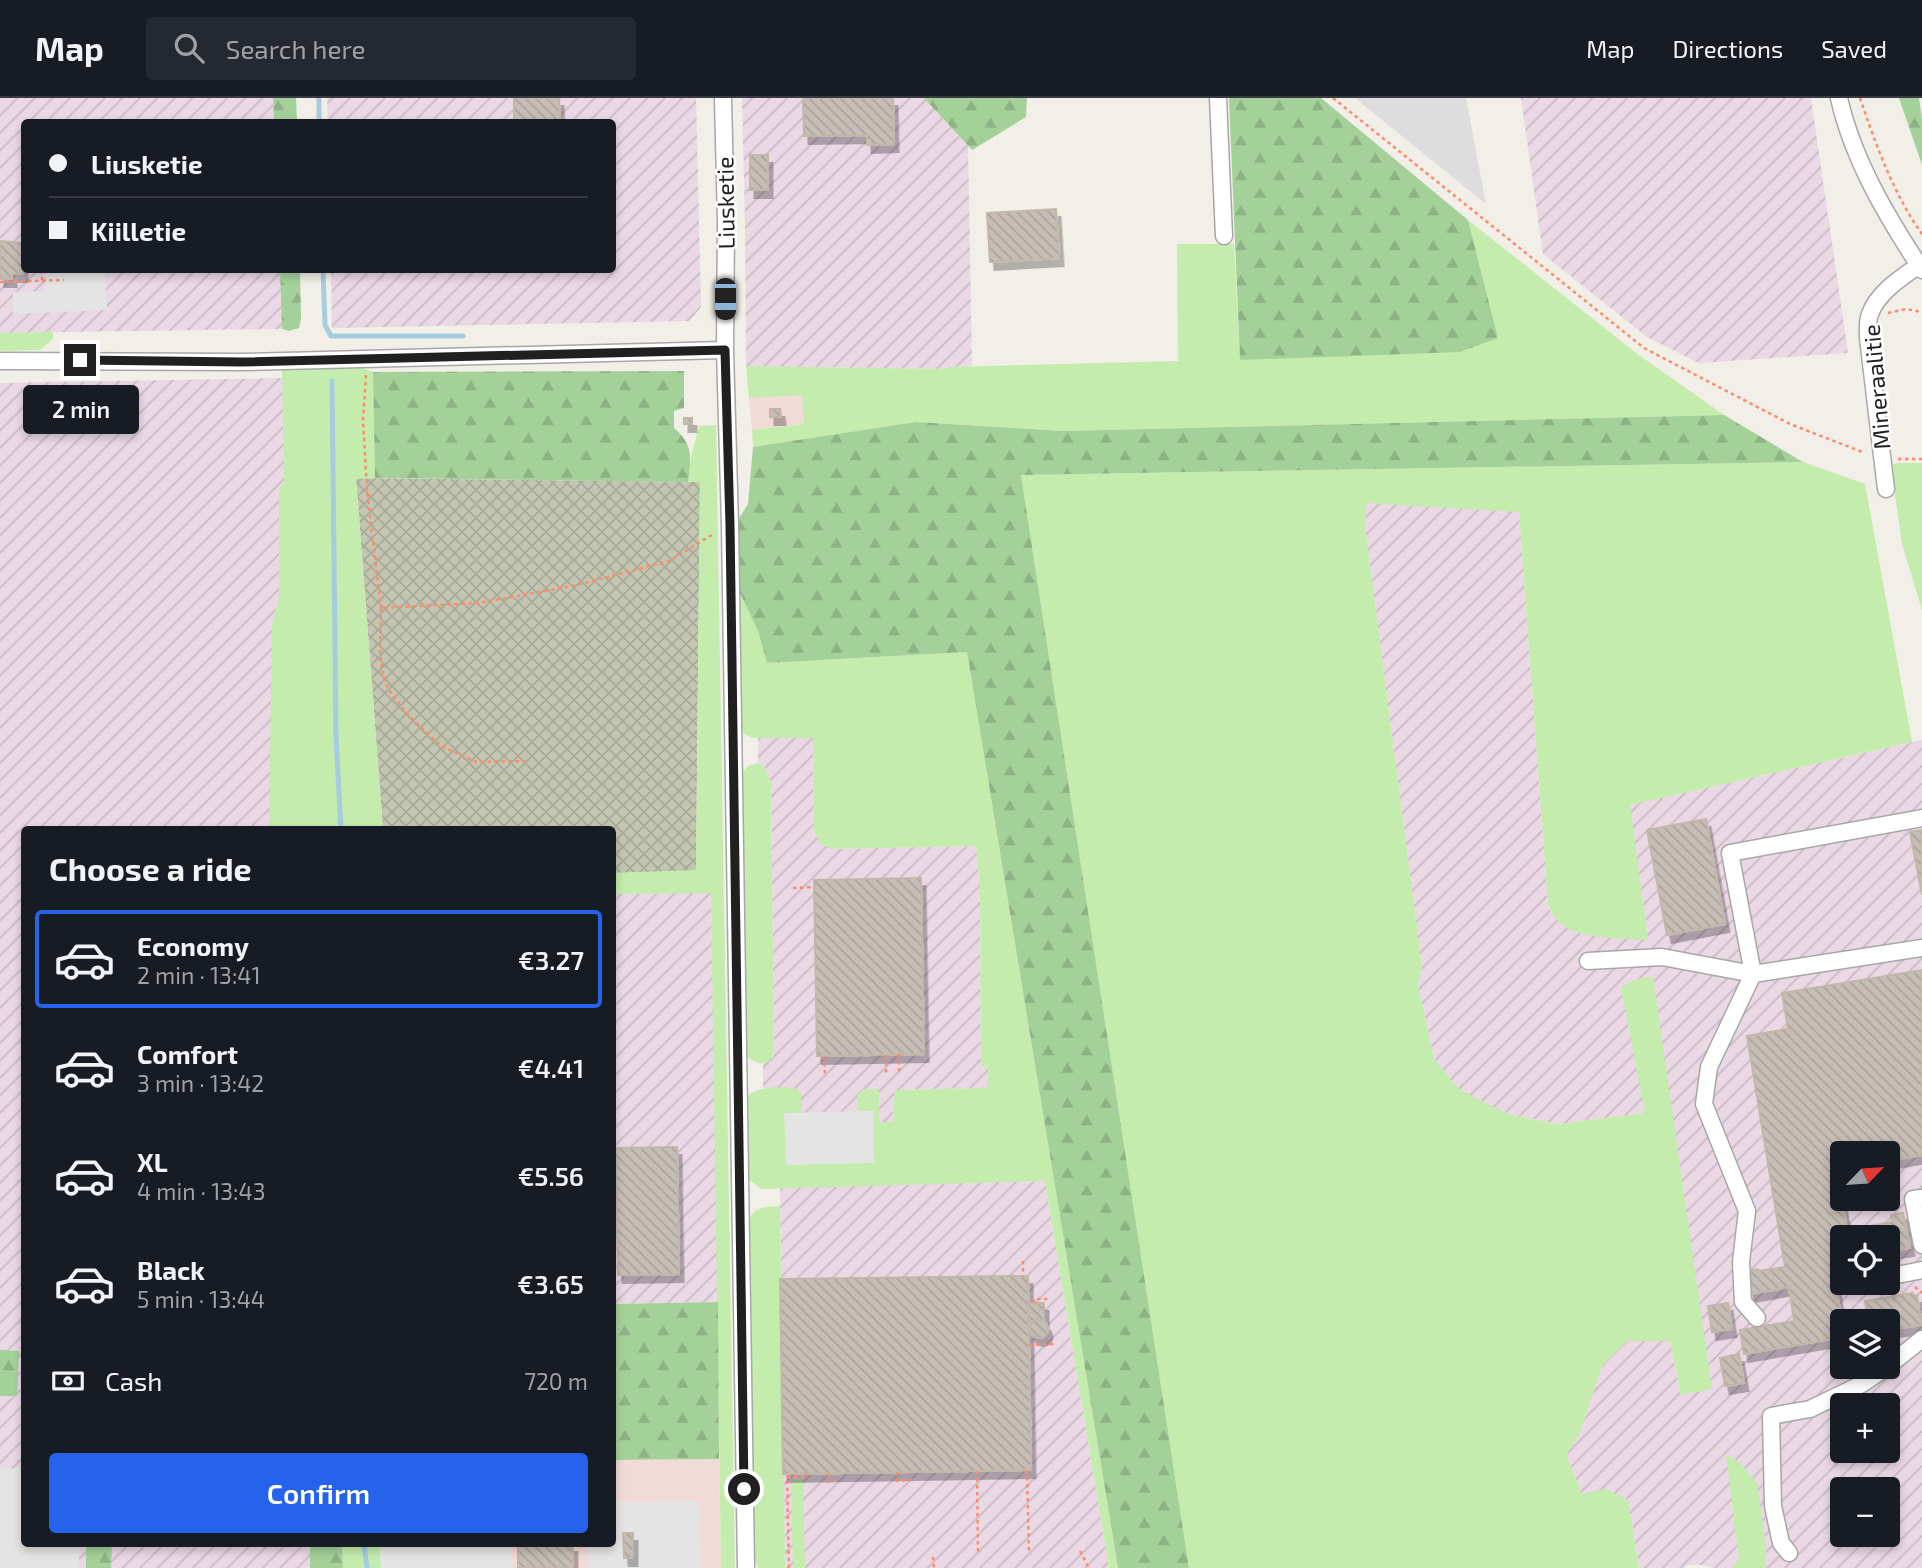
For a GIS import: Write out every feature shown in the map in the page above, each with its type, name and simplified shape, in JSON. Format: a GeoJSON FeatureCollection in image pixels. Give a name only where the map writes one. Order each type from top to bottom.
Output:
{"type":"FeatureCollection","features":[{"type":"Feature","properties":{"kind":"street","name":"Liusketie"},"geometry":{"type":"LineString","coordinates":[[723,98],[746,1568]]}},
{"type":"Feature","properties":{"kind":"street"},"geometry":{"type":"LineString","coordinates":[[1218,98],[1224,236]]}},
{"type":"Feature","properties":{"kind":"street"},"geometry":{"type":"LineString","coordinates":[[1839,98],[1865,172],[1880,203],[1920,267]]}},
{"type":"Feature","properties":{"kind":"street","name":"Mineraalitie"},"geometry":{"type":"LineString","coordinates":[[1886,489],[1868,338],[1868,317],[1877,300],[1891,286],[1920,267]]}},
{"type":"Feature","properties":{"kind":"street"},"geometry":{"type":"LineString","coordinates":[[0,361],[241,362],[725,350]]}},
{"type":"Feature","properties":{"kind":"street"},"geometry":{"type":"LineString","coordinates":[[1757,1318],[1743,1302],[1741,1262],[1747,1211],[1704,1104],[1709,1067],[1753,974],[1730,853],[1922,818]]}},
{"type":"Feature","properties":{"kind":"street"},"geometry":{"type":"LineString","coordinates":[[1588,961],[1662,957],[1753,974],[1922,948]]}},
{"type":"Feature","properties":{"kind":"street"},"geometry":{"type":"LineString","coordinates":[[1922,1198],[1913,1199],[1922,1245]]}},
{"type":"Feature","properties":{"kind":"street"},"geometry":{"type":"LineString","coordinates":[[1900,1274],[1922,1270]]}},
{"type":"Feature","properties":{"kind":"street"},"geometry":{"type":"LineString","coordinates":[[1900,1356],[1922,1339]]}},
{"type":"Feature","properties":{"kind":"street"},"geometry":{"type":"LineString","coordinates":[[1789,1553],[1781,1543],[1773,1506],[1771,1416],[1810,1409],[1869,1379]]}},
{"type":"Feature","properties":{"kind":"path"},"geometry":{"type":"LineString","coordinates":[[1333,98],[1644,348],[1790,424],[1882,460],[1922,459]]}},
{"type":"Feature","properties":{"kind":"path"},"geometry":{"type":"LineString","coordinates":[[1860,98],[1889,177],[1922,234]]}},
{"type":"Feature","properties":{"kind":"path"},"geometry":{"type":"LineString","coordinates":[[42,273],[42,280]]}},
{"type":"Feature","properties":{"kind":"path"},"geometry":{"type":"LineString","coordinates":[[0,282],[64,279]]}},
{"type":"Feature","properties":{"kind":"path"},"geometry":{"type":"LineString","coordinates":[[1868,317],[1906,309],[1922,312]]}},
{"type":"Feature","properties":{"kind":"path"},"geometry":{"type":"LineString","coordinates":[[367,358],[363,420],[367,490],[381,608],[380,649],[383,676],[408,715],[441,746],[476,762],[526,761]]}},
{"type":"Feature","properties":{"kind":"path"},"geometry":{"type":"LineString","coordinates":[[381,608],[478,603],[573,586],[669,561],[730,525]]}},
{"type":"Feature","properties":{"kind":"path"},"geometry":{"type":"LineString","coordinates":[[793,887],[814,887]]}},
{"type":"Feature","properties":{"kind":"path"},"geometry":{"type":"LineString","coordinates":[[899,1054],[899,1074]]}},
{"type":"Feature","properties":{"kind":"path"},"geometry":{"type":"LineString","coordinates":[[886,1055],[886,1075]]}},
{"type":"Feature","properties":{"kind":"path"},"geometry":{"type":"LineString","coordinates":[[824,1056],[825,1075]]}},
{"type":"Feature","properties":{"kind":"path"},"geometry":{"type":"LineString","coordinates":[[1023,1261],[1023,1276]]}},
{"type":"Feature","properties":{"kind":"path"},"geometry":{"type":"LineString","coordinates":[[1915,1287],[1922,1293]]}},
{"type":"Feature","properties":{"kind":"path"},"geometry":{"type":"LineString","coordinates":[[1034,1303],[1034,1299],[1051,1299]]}},
{"type":"Feature","properties":{"kind":"path"},"geometry":{"type":"LineString","coordinates":[[1029,1345],[1056,1343]]}},
{"type":"Feature","properties":{"kind":"path"},"geometry":{"type":"LineString","coordinates":[[1027,1470],[1029,1553]]}},
{"type":"Feature","properties":{"kind":"path"},"geometry":{"type":"LineString","coordinates":[[977,1471],[978,1555]]}},
{"type":"Feature","properties":{"kind":"path"},"geometry":{"type":"LineString","coordinates":[[897,1472],[897,1480],[915,1480]]}},
{"type":"Feature","properties":{"kind":"path"},"geometry":{"type":"LineString","coordinates":[[828,1473],[828,1482],[835,1481]]}},
{"type":"Feature","properties":{"kind":"path"},"geometry":{"type":"LineString","coordinates":[[789,1568],[787,1478],[806,1477],[806,1474]]}},
{"type":"Feature","properties":{"kind":"path"},"geometry":{"type":"LineString","coordinates":[[1080,1551],[1089,1568]]}},
{"type":"Feature","properties":{"kind":"path"},"geometry":{"type":"LineString","coordinates":[[933,1557],[934,1568]]}},
{"type":"Feature","properties":{"kind":"shaded area"},"geometry":{"type":"Polygon","coordinates":[[[0,98],[273,98],[274,119],[21,119],[21,273],[280,273],[282,329],[0,333],[0,98]]]}},
{"type":"Feature","properties":{"kind":"shaded area"},"geometry":{"type":"Polygon","coordinates":[[[327,98],[696,98],[701,307],[689,321],[332,328],[331,273],[616,273],[616,119],[328,119],[327,98]]]}},
{"type":"Feature","properties":{"kind":"shaded area"},"geometry":{"type":"Polygon","coordinates":[[[742,98],[924,98],[968,146],[972,366],[941,369],[746,366],[742,98]]]}},
{"type":"Feature","properties":{"kind":"shaded area"},"geometry":{"type":"Polygon","coordinates":[[[1355,98],[1466,98],[1486,204],[1355,98]]]}},
{"type":"Feature","properties":{"kind":"shaded area"},"geometry":{"type":"Polygon","coordinates":[[[1521,98],[1811,98],[1848,353],[1699,363],[1647,337],[1543,254],[1521,98]]]}},
{"type":"Feature","properties":{"kind":"shaded area"},"geometry":{"type":"Polygon","coordinates":[[[46,273],[105,273],[107,310],[13,314],[13,292],[46,291],[46,273]]]}},
{"type":"Feature","properties":{"kind":"shaded area"},"geometry":{"type":"Polygon","coordinates":[[[283,378],[290,826],[21,826],[21,1547],[310,1547],[310,1568],[0,1568],[0,383],[283,378]]]}},
{"type":"Feature","properties":{"kind":"shaded area"},"geometry":{"type":"Polygon","coordinates":[[[802,394],[804,424],[752,430],[749,398],[802,394]]]}},
{"type":"Feature","properties":{"kind":"shaded area"},"geometry":{"type":"Polygon","coordinates":[[[356,478],[700,482],[696,871],[616,873],[616,826],[383,826],[356,478]]]}},
{"type":"Feature","properties":{"kind":"shaded area"},"geometry":{"type":"Polygon","coordinates":[[[1367,502],[1519,511],[1548,903],[1551,913],[1648,940],[1629,805],[1922,740],[1922,1568],[1766,1568],[1766,1546],[1727,1454],[1739,1561],[1731,1568],[1688,1565],[1684,1568],[1639,1568],[1628,1500],[1582,1494],[1566,1455],[1579,1435],[1602,1366],[1627,1341],[1670,1341],[1681,1395],[1712,1389],[1621,987],[1646,1113],[1558,1124],[1508,1114],[1460,1091],[1434,1059],[1418,985],[1422,967],[1365,526],[1367,502]]]}},
{"type":"Feature","properties":{"kind":"shaded area"},"geometry":{"type":"Polygon","coordinates":[[[758,738],[813,738],[814,832],[832,849],[976,846],[980,888],[981,1065],[988,1066],[987,1088],[895,1090],[893,1122],[879,1122],[864,1089],[857,1096],[873,1111],[786,1165],[801,1113],[801,1102],[798,1089],[763,1088],[763,1064],[773,1057],[774,1051],[771,783],[765,768],[758,763],[758,738]]]}},
{"type":"Feature","properties":{"kind":"shaded area"},"geometry":{"type":"Polygon","coordinates":[[[711,892],[718,1302],[616,1304],[616,894],[711,892]]]}},
{"type":"Feature","properties":{"kind":"shaded area"},"geometry":{"type":"Polygon","coordinates":[[[873,1111],[874,1163],[786,1165],[784,1113],[873,1111]]]}},
{"type":"Feature","properties":{"kind":"shaded area"},"geometry":{"type":"Polygon","coordinates":[[[1045,1181],[1109,1568],[785,1568],[780,1187],[1045,1181]]]}},
{"type":"Feature","properties":{"kind":"shaded area"},"geometry":{"type":"Polygon","coordinates":[[[719,1459],[721,1568],[381,1568],[379,1547],[616,1547],[616,1460],[719,1459]]]}},
{"type":"Feature","properties":{"kind":"shaded area"},"geometry":{"type":"Polygon","coordinates":[[[21,1468],[21,1547],[79,1547],[79,1568],[0,1568],[0,1469],[21,1468]]]}},
{"type":"Feature","properties":{"kind":"shaded area"},"geometry":{"type":"Polygon","coordinates":[[[700,1501],[701,1568],[588,1568],[588,1547],[616,1547],[616,1502],[700,1501]]]}},
{"type":"Feature","properties":{"kind":"shaded area"},"geometry":{"type":"Polygon","coordinates":[[[379,1547],[511,1547],[511,1568],[381,1568],[379,1547]]]}},
{"type":"Feature","properties":{"kind":"green space"},"geometry":{"type":"Polygon","coordinates":[[[273,98],[296,98],[297,119],[274,119],[273,98]]]}},
{"type":"Feature","properties":{"kind":"green space"},"geometry":{"type":"Polygon","coordinates":[[[924,98],[1027,98],[1026,117],[972,150],[924,98]]]}},
{"type":"Feature","properties":{"kind":"green space"},"geometry":{"type":"Polygon","coordinates":[[[1229,98],[1321,98],[1468,220],[1498,338],[1460,352],[1240,360],[1229,98]]]}},
{"type":"Feature","properties":{"kind":"green space"},"geometry":{"type":"Polygon","coordinates":[[[1899,98],[1919,98],[1922,165],[1899,98]]]}},
{"type":"Feature","properties":{"kind":"green space"},"geometry":{"type":"Polygon","coordinates":[[[1468,220],[1636,353],[1724,415],[1063,431],[916,422],[753,447],[752,430],[804,424],[802,395],[749,398],[746,366],[941,369],[1178,361],[1177,244],[1234,244],[1240,359],[1498,338],[1468,220]]]}},
{"type":"Feature","properties":{"kind":"green space"},"geometry":{"type":"Polygon","coordinates":[[[280,273],[300,273],[299,328],[289,331],[282,329],[280,273]]]}},
{"type":"Feature","properties":{"kind":"green space"},"geometry":{"type":"Polygon","coordinates":[[[53,332],[53,339],[40,350],[0,351],[0,333],[53,332]]]}},
{"type":"Feature","properties":{"kind":"green space"},"geometry":{"type":"Polygon","coordinates":[[[355,365],[373,372],[375,478],[356,479],[383,826],[269,826],[272,624],[279,597],[279,491],[284,483],[282,367],[355,365]]]}},
{"type":"Feature","properties":{"kind":"green space"},"geometry":{"type":"Polygon","coordinates":[[[684,371],[684,408],[674,411],[674,428],[685,440],[690,452],[688,482],[375,478],[373,372],[684,371]]]}},
{"type":"Feature","properties":{"kind":"green space"},"geometry":{"type":"Polygon","coordinates":[[[1724,415],[1803,462],[1021,475],[1189,1568],[1118,1568],[967,652],[767,663],[758,631],[738,589],[736,523],[748,504],[753,447],[916,422],[1063,431],[1724,415]]]}},
{"type":"Feature","properties":{"kind":"green space"},"geometry":{"type":"Polygon","coordinates":[[[716,425],[735,1568],[721,1568],[711,893],[616,894],[616,873],[696,870],[700,482],[688,482],[699,426],[716,425]]]}},
{"type":"Feature","properties":{"kind":"green space"},"geometry":{"type":"Polygon","coordinates":[[[1803,462],[1865,484],[1912,742],[1630,805],[1648,940],[1604,938],[1575,931],[1554,916],[1548,903],[1519,512],[1367,503],[1365,526],[1422,967],[1418,985],[1434,1059],[1460,1090],[1508,1114],[1558,1124],[1645,1113],[1621,987],[1637,979],[1653,977],[1712,1389],[1681,1395],[1670,1341],[1627,1341],[1602,1366],[1579,1435],[1566,1455],[1582,1494],[1605,1489],[1628,1500],[1639,1568],[1189,1568],[1021,475],[1803,462]]]}},
{"type":"Feature","properties":{"kind":"green space"},"geometry":{"type":"Polygon","coordinates":[[[1896,463],[1922,463],[1922,610],[1902,544],[1891,466],[1896,463]]]}},
{"type":"Feature","properties":{"kind":"green space"},"geometry":{"type":"Polygon","coordinates":[[[738,589],[758,631],[767,663],[967,652],[1118,1568],[1109,1568],[1045,1181],[762,1189],[749,1180],[747,1096],[758,1090],[785,1087],[798,1089],[802,1113],[784,1114],[858,1112],[857,1096],[864,1089],[879,1089],[879,1122],[893,1122],[895,1090],[987,1088],[988,1066],[981,1066],[980,888],[976,846],[832,849],[821,844],[814,832],[813,738],[753,738],[742,733],[738,589]]]}},
{"type":"Feature","properties":{"kind":"green space"},"geometry":{"type":"Polygon","coordinates":[[[758,763],[765,768],[771,783],[774,1051],[770,1061],[761,1063],[747,1057],[742,773],[748,766],[758,763]]]}},
{"type":"Feature","properties":{"kind":"green space"},"geometry":{"type":"Polygon","coordinates":[[[780,1206],[785,1568],[758,1568],[754,1557],[749,1222],[756,1210],[780,1206]]]}},
{"type":"Feature","properties":{"kind":"green space"},"geometry":{"type":"Polygon","coordinates":[[[718,1302],[719,1459],[616,1460],[616,1304],[718,1302]]]}},
{"type":"Feature","properties":{"kind":"green space"},"geometry":{"type":"Polygon","coordinates":[[[0,1350],[19,1351],[17,1396],[0,1396],[0,1350]]]}},
{"type":"Feature","properties":{"kind":"green space"},"geometry":{"type":"Polygon","coordinates":[[[1726,1454],[1739,1462],[1757,1483],[1766,1546],[1766,1568],[1731,1568],[1739,1561],[1726,1454]]]}},
{"type":"Feature","properties":{"kind":"green space"},"geometry":{"type":"Polygon","coordinates":[[[791,1480],[803,1480],[805,1568],[793,1568],[791,1480]]]}},
{"type":"Feature","properties":{"kind":"green space"},"geometry":{"type":"Polygon","coordinates":[[[86,1547],[112,1547],[111,1568],[86,1568],[86,1547]]]}},
{"type":"Feature","properties":{"kind":"green space"},"geometry":{"type":"Polygon","coordinates":[[[310,1547],[342,1547],[343,1568],[310,1568],[310,1547]]]}},
{"type":"Feature","properties":{"kind":"green space"},"geometry":{"type":"Polygon","coordinates":[[[342,1547],[379,1547],[381,1568],[343,1568],[342,1547]]]}},
{"type":"Feature","properties":{"kind":"building"},"geometry":{"type":"Polygon","coordinates":[[[514,98],[559,98],[560,119],[514,119],[514,98]]]}},
{"type":"Feature","properties":{"kind":"building"},"geometry":{"type":"Polygon","coordinates":[[[803,98],[893,98],[894,144],[867,145],[867,135],[804,136],[803,98]]]}},
{"type":"Feature","properties":{"kind":"building"},"geometry":{"type":"Polygon","coordinates":[[[750,155],[768,155],[768,190],[750,190],[750,155]]]}},
{"type":"Feature","properties":{"kind":"building"},"geometry":{"type":"Polygon","coordinates":[[[1056,209],[1059,258],[990,262],[987,213],[1056,209]]]}},
{"type":"Feature","properties":{"kind":"building"},"geometry":{"type":"Polygon","coordinates":[[[0,241],[21,243],[23,274],[12,274],[12,279],[0,279],[0,241]]]}},
{"type":"Feature","properties":{"kind":"building"},"geometry":{"type":"Polygon","coordinates":[[[770,409],[780,409],[781,417],[770,417],[770,409]]]}},
{"type":"Feature","properties":{"kind":"building"},"geometry":{"type":"Polygon","coordinates":[[[684,418],[692,418],[692,424],[684,424],[684,418]]]}},
{"type":"Feature","properties":{"kind":"building"},"geometry":{"type":"Polygon","coordinates":[[[1706,819],[1725,924],[1667,935],[1647,830],[1706,819]]]}},
{"type":"Feature","properties":{"kind":"building"},"geometry":{"type":"Polygon","coordinates":[[[1922,830],[1922,895],[1910,832],[1922,830]]]}},
{"type":"Feature","properties":{"kind":"building"},"geometry":{"type":"Polygon","coordinates":[[[921,878],[924,1054],[817,1056],[814,880],[921,878]]]}},
{"type":"Feature","properties":{"kind":"building"},"geometry":{"type":"Polygon","coordinates":[[[1922,970],[1922,1155],[1900,1159],[1900,1141],[1830,1141],[1830,1211],[1844,1211],[1846,1225],[1830,1225],[1830,1295],[1838,1295],[1840,1309],[1830,1309],[1830,1339],[1744,1354],[1740,1330],[1794,1321],[1789,1287],[1750,1294],[1746,1271],[1785,1267],[1747,1036],[1788,1029],[1782,993],[1922,970]]]}},
{"type":"Feature","properties":{"kind":"building"},"geometry":{"type":"Polygon","coordinates":[[[677,1147],[679,1274],[618,1275],[616,1148],[677,1147]]]}},
{"type":"Feature","properties":{"kind":"building"},"geometry":{"type":"Polygon","coordinates":[[[1903,1213],[1910,1248],[1900,1249],[1900,1225],[1875,1225],[1892,1222],[1891,1215],[1903,1213]]]}},
{"type":"Feature","properties":{"kind":"building"},"geometry":{"type":"Polygon","coordinates":[[[1028,1276],[1031,1470],[783,1474],[780,1279],[1028,1276]]]}},
{"type":"Feature","properties":{"kind":"building"},"geometry":{"type":"Polygon","coordinates":[[[1913,1293],[1914,1296],[1917,1295],[1922,1325],[1900,1328],[1900,1309],[1866,1309],[1865,1301],[1913,1293]]]}},
{"type":"Feature","properties":{"kind":"building"},"geometry":{"type":"Polygon","coordinates":[[[1028,1303],[1044,1303],[1044,1321],[1037,1319],[1028,1327],[1028,1303]]]}},
{"type":"Feature","properties":{"kind":"building"},"geometry":{"type":"Polygon","coordinates":[[[1728,1303],[1732,1329],[1712,1332],[1708,1306],[1728,1303]]]}},
{"type":"Feature","properties":{"kind":"building"},"geometry":{"type":"Polygon","coordinates":[[[1035,1320],[1043,1320],[1048,1329],[1046,1336],[1035,1338],[1030,1333],[1030,1325],[1035,1320]]]}},
{"type":"Feature","properties":{"kind":"building"},"geometry":{"type":"Polygon","coordinates":[[[1739,1354],[1744,1383],[1725,1386],[1720,1358],[1739,1354]]]}},
{"type":"Feature","properties":{"kind":"building"},"geometry":{"type":"Polygon","coordinates":[[[623,1533],[633,1533],[633,1558],[624,1558],[623,1533]]]}},
{"type":"Feature","properties":{"kind":"building"},"geometry":{"type":"Polygon","coordinates":[[[518,1547],[573,1547],[573,1568],[518,1568],[518,1547]]]}},
{"type":"Feature","properties":{"kind":"waterway"},"geometry":{"type":"LineString","coordinates":[[319,98],[319,119]]}},
{"type":"Feature","properties":{"kind":"waterway"},"geometry":{"type":"LineString","coordinates":[[323,273],[325,325],[331,336],[463,336]]}},
{"type":"Feature","properties":{"kind":"waterway"},"geometry":{"type":"LineString","coordinates":[[332,381],[336,737],[341,826]]}},
{"type":"Feature","properties":{"kind":"waterway"},"geometry":{"type":"LineString","coordinates":[[364,1547],[367,1568]]}},
{"type":"Feature","properties":{"kind":"route"},"geometry":{"type":"LineString","coordinates":[[80,360],[241,362],[725,350],[744,1489]]}}]}
